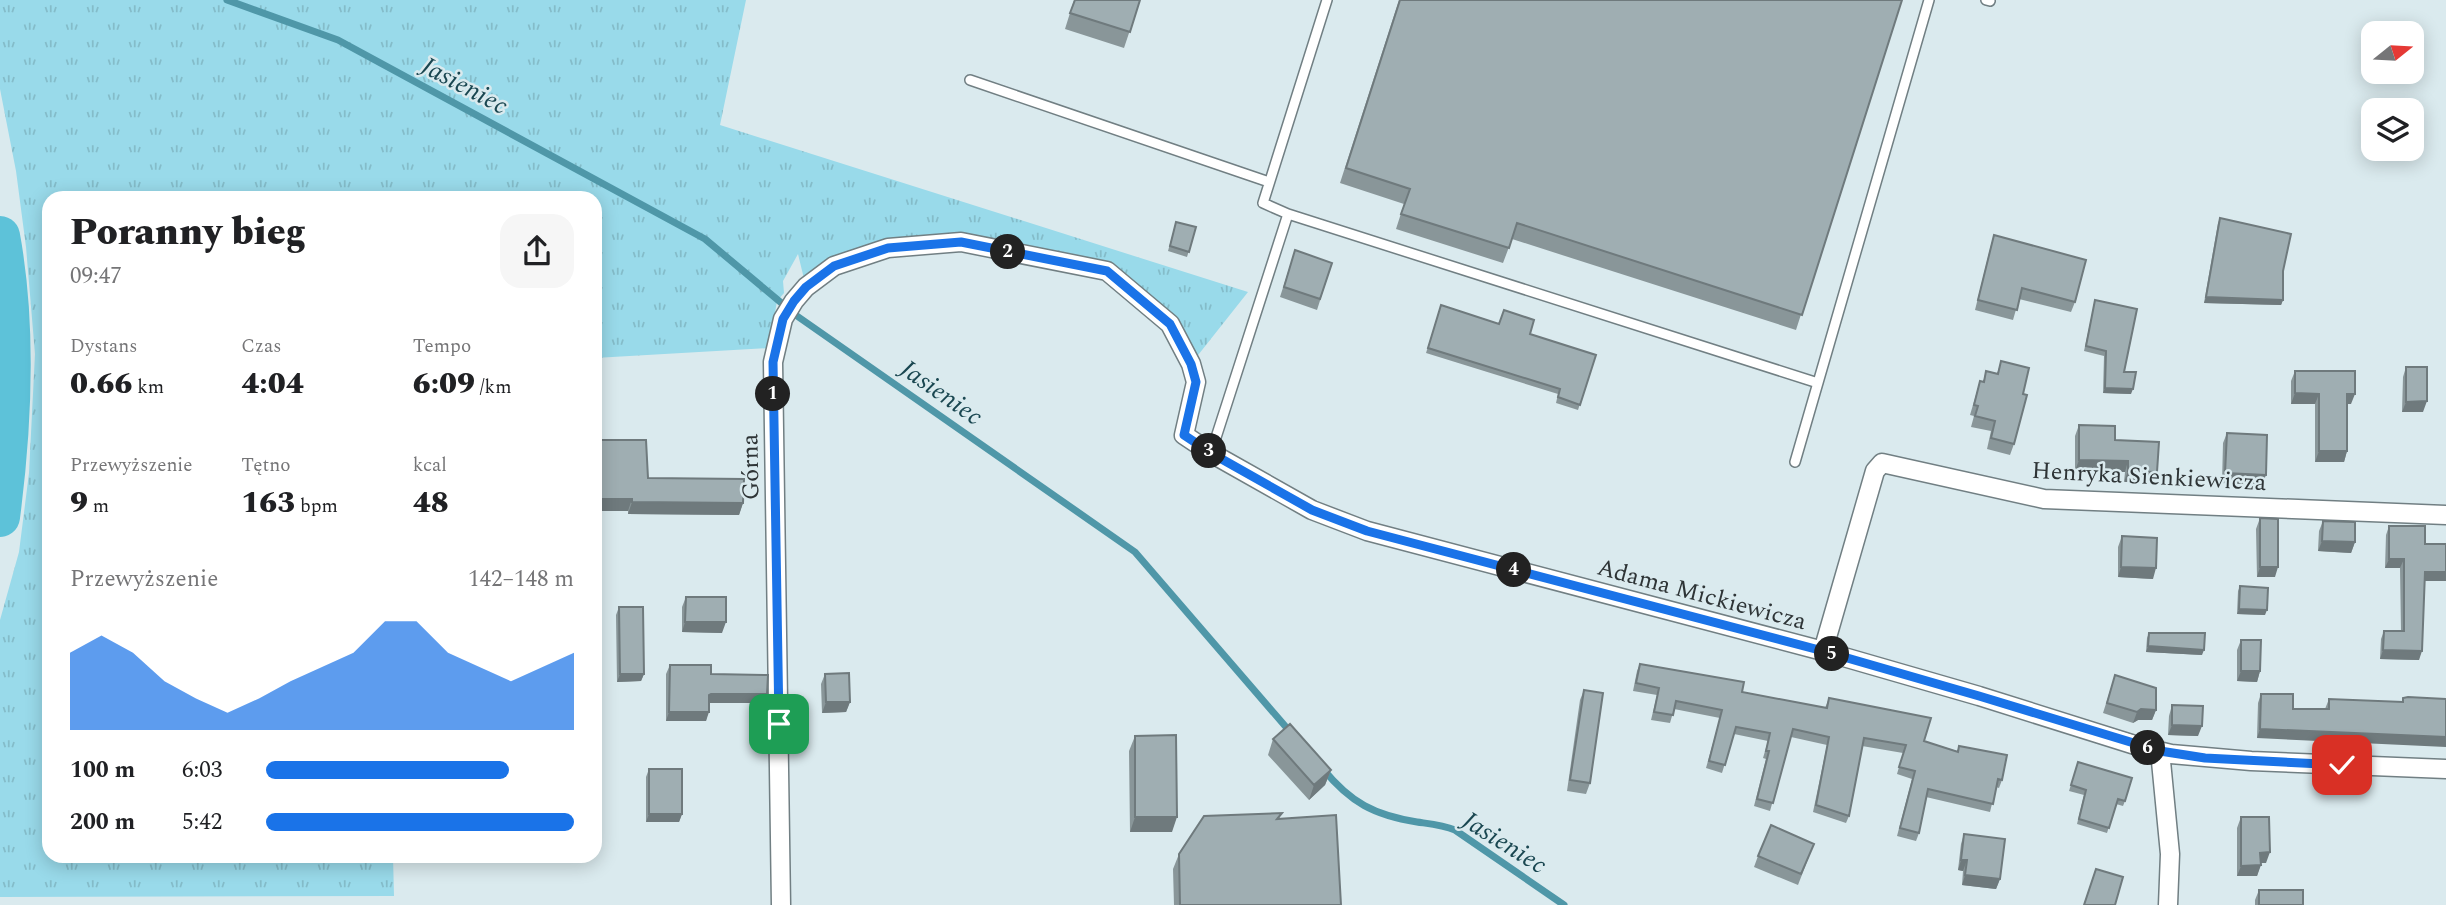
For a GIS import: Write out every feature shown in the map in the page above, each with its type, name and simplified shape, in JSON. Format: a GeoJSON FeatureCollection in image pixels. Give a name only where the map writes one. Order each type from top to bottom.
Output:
{"type":"FeatureCollection","features":[{"type":"Feature","properties":{"kind":"street","name":"Górna"},"geometry":{"type":"LineString","coordinates":[[781,905],[773,362],[783,319],[794,301],[806,287],[834,266],[888,248],[961,242],[1107,271],[1170,324],[1191,364],[1196,382]]}},
{"type":"Feature","properties":{"kind":"street","name":"Adama Mickiewicza"},"geometry":{"type":"LineString","coordinates":[[1196,382],[1184,435],[1312,510],[1367,531],[1823,651],[2160,751],[2194,757],[2251,761],[2446,769]]}},
{"type":"Feature","properties":{"kind":"street","name":"Henryka Sienkiewicza"},"geometry":{"type":"LineString","coordinates":[[1823,651],[1875,471],[1882,463],[2044,499],[2446,515]]}},
{"type":"Feature","properties":{"kind":"street"},"geometry":{"type":"LineString","coordinates":[[2160,751],[2170,854],[2168,905]]}},
{"type":"Feature","properties":{"kind":"lane"},"geometry":{"type":"LineString","coordinates":[[1327,0],[1263,203],[1289,214],[1818,383]]}},
{"type":"Feature","properties":{"kind":"lane"},"geometry":{"type":"LineString","coordinates":[[1795,461],[1928,0]]}},
{"type":"Feature","properties":{"kind":"lane"},"geometry":{"type":"LineString","coordinates":[[970,80],[1269,182]]}},
{"type":"Feature","properties":{"kind":"lane"},"geometry":{"type":"LineString","coordinates":[[1211,453],[1289,214]]}},
{"type":"Feature","properties":{"kind":"green space"},"geometry":{"type":"Polygon","coordinates":[[[0,0],[746,0],[720,125],[1248,292],[1191,364],[1170,324],[1107,271],[961,242],[888,248],[806,287],[798,254],[783,281],[784,293],[777,301],[769,348],[602,358],[602,191],[42,191],[42,863],[393,863],[394,896],[0,897],[0,620],[19,552],[29,473],[35,354],[16,171],[0,89],[0,0]]]}},
{"type":"Feature","properties":{"kind":"building"},"geometry":{"type":"Polygon","coordinates":[[[1075,0],[1140,0],[1130,32],[1070,13],[1075,0]]]}},
{"type":"Feature","properties":{"kind":"building"},"geometry":{"type":"Polygon","coordinates":[[[1400,0],[1902,0],[1802,315],[1517,223],[1509,248],[1401,214],[1410,189],[1346,168],[1400,0]]]}},
{"type":"Feature","properties":{"kind":"building"},"geometry":{"type":"Polygon","coordinates":[[[2220,218],[2291,234],[2283,271],[2283,300],[2206,297],[2220,218]]]}},
{"type":"Feature","properties":{"kind":"building"},"geometry":{"type":"Polygon","coordinates":[[[1176,222],[1196,227],[1189,252],[1170,246],[1176,222]]]}},
{"type":"Feature","properties":{"kind":"building"},"geometry":{"type":"Polygon","coordinates":[[[1994,235],[2086,260],[2075,302],[2022,288],[2017,310],[1978,300],[1994,235]]]}},
{"type":"Feature","properties":{"kind":"building"},"geometry":{"type":"Polygon","coordinates":[[[1295,250],[1332,263],[1320,299],[1284,287],[1295,250]]]}},
{"type":"Feature","properties":{"kind":"building"},"geometry":{"type":"Polygon","coordinates":[[[2095,300],[2137,309],[2124,372],[2136,372],[2133,389],[2105,388],[2106,351],[2086,346],[2095,300]]]}},
{"type":"Feature","properties":{"kind":"building"},"geometry":{"type":"Polygon","coordinates":[[[1441,305],[1499,324],[1504,310],[1534,320],[1530,334],[1596,355],[1580,405],[1558,397],[1560,389],[1428,348],[1441,305]]]}},
{"type":"Feature","properties":{"kind":"building"},"geometry":{"type":"Polygon","coordinates":[[[2001,361],[2029,368],[2023,394],[2027,395],[2014,444],[1991,438],[1995,421],[1975,416],[1978,406],[1974,405],[1980,381],[1984,382],[1986,371],[1998,374],[2001,361]]]}},
{"type":"Feature","properties":{"kind":"building"},"geometry":{"type":"Polygon","coordinates":[[[2406,367],[2427,367],[2427,401],[2406,402],[2406,367]]]}},
{"type":"Feature","properties":{"kind":"building"},"geometry":{"type":"Polygon","coordinates":[[[2295,371],[2355,371],[2355,394],[2347,394],[2347,451],[2319,451],[2319,394],[2295,393],[2295,371]]]}},
{"type":"Feature","properties":{"kind":"building"},"geometry":{"type":"Polygon","coordinates":[[[2079,425],[2115,426],[2115,440],[2159,442],[2157,472],[2128,471],[2128,461],[2079,460],[2079,425]]]}},
{"type":"Feature","properties":{"kind":"building"},"geometry":{"type":"Polygon","coordinates":[[[2227,433],[2267,435],[2266,475],[2225,473],[2227,433]]]}},
{"type":"Feature","properties":{"kind":"building"},"geometry":{"type":"Polygon","coordinates":[[[602,440],[646,440],[648,478],[744,479],[743,503],[632,502],[632,499],[602,499],[602,440]]]}},
{"type":"Feature","properties":{"kind":"building"},"geometry":{"type":"Polygon","coordinates":[[[2260,518],[2278,519],[2278,567],[2260,567],[2260,518]]]}},
{"type":"Feature","properties":{"kind":"building"},"geometry":{"type":"Polygon","coordinates":[[[2323,521],[2355,522],[2355,542],[2322,541],[2323,521]]]}},
{"type":"Feature","properties":{"kind":"building"},"geometry":{"type":"Polygon","coordinates":[[[2389,526],[2425,526],[2425,544],[2446,544],[2446,572],[2425,572],[2422,651],[2383,650],[2384,631],[2404,631],[2404,559],[2389,559],[2389,526]]]}},
{"type":"Feature","properties":{"kind":"building"},"geometry":{"type":"Polygon","coordinates":[[[2122,536],[2157,538],[2156,568],[2121,567],[2122,536]]]}},
{"type":"Feature","properties":{"kind":"building"},"geometry":{"type":"Polygon","coordinates":[[[2240,586],[2268,588],[2267,610],[2239,609],[2240,586]]]}},
{"type":"Feature","properties":{"kind":"building"},"geometry":{"type":"Polygon","coordinates":[[[686,597],[726,597],[726,622],[685,622],[686,597]]]}},
{"type":"Feature","properties":{"kind":"building"},"geometry":{"type":"Polygon","coordinates":[[[619,607],[643,607],[644,674],[620,674],[619,607]]]}},
{"type":"Feature","properties":{"kind":"building"},"geometry":{"type":"Polygon","coordinates":[[[2149,633],[2205,633],[2204,650],[2148,646],[2149,633]]]}},
{"type":"Feature","properties":{"kind":"building"},"geometry":{"type":"Polygon","coordinates":[[[2241,640],[2261,640],[2260,671],[2241,671],[2241,640]]]}},
{"type":"Feature","properties":{"kind":"building"},"geometry":{"type":"Polygon","coordinates":[[[1640,664],[1744,682],[1742,692],[1827,708],[1829,698],[1931,718],[1924,741],[1958,752],[1959,746],[2007,755],[2002,780],[1998,779],[1993,804],[1928,789],[1919,833],[1900,828],[1915,771],[1899,767],[1906,745],[1864,738],[1849,816],[1816,805],[1829,737],[1793,729],[1773,803],[1757,799],[1769,751],[1766,751],[1770,733],[1736,727],[1725,765],[1709,761],[1722,710],[1676,701],[1673,715],[1654,712],[1659,688],[1636,683],[1640,664]]]}},
{"type":"Feature","properties":{"kind":"building"},"geometry":{"type":"Polygon","coordinates":[[[670,665],[711,665],[711,674],[768,675],[767,694],[711,694],[709,712],[669,712],[670,665]]]}},
{"type":"Feature","properties":{"kind":"building"},"geometry":{"type":"Polygon","coordinates":[[[849,673],[850,702],[826,702],[825,674],[849,673]]]}},
{"type":"Feature","properties":{"kind":"building"},"geometry":{"type":"Polygon","coordinates":[[[2115,675],[2156,688],[2156,710],[2141,709],[2137,712],[2107,703],[2115,675]]]}},
{"type":"Feature","properties":{"kind":"building"},"geometry":{"type":"Polygon","coordinates":[[[1584,690],[1603,693],[1590,783],[1570,780],[1584,690]]]}},
{"type":"Feature","properties":{"kind":"building"},"geometry":{"type":"Polygon","coordinates":[[[2261,694],[2293,694],[2293,709],[2329,709],[2329,699],[2403,702],[2403,698],[2408,697],[2446,699],[2446,737],[2260,729],[2261,694]]]}},
{"type":"Feature","properties":{"kind":"building"},"geometry":{"type":"Polygon","coordinates":[[[2172,705],[2203,706],[2202,726],[2172,725],[2172,705]]]}},
{"type":"Feature","properties":{"kind":"building"},"geometry":{"type":"Polygon","coordinates":[[[1290,724],[1331,770],[1314,785],[1273,739],[1290,724]]]}},
{"type":"Feature","properties":{"kind":"building"},"geometry":{"type":"Polygon","coordinates":[[[1176,735],[1177,817],[1135,817],[1135,736],[1176,735]]]}},
{"type":"Feature","properties":{"kind":"building"},"geometry":{"type":"Polygon","coordinates":[[[2078,762],[2132,778],[2125,801],[2118,799],[2109,828],[2079,819],[2086,790],[2071,785],[2078,762]]]}},
{"type":"Feature","properties":{"kind":"building"},"geometry":{"type":"Polygon","coordinates":[[[649,769],[682,769],[682,814],[649,814],[649,769]]]}},
{"type":"Feature","properties":{"kind":"building"},"geometry":{"type":"Polygon","coordinates":[[[1282,813],[1277,819],[1336,815],[1341,905],[1180,905],[1179,854],[1204,816],[1282,813]]]}},
{"type":"Feature","properties":{"kind":"building"},"geometry":{"type":"Polygon","coordinates":[[[2241,817],[2269,817],[2270,852],[2260,853],[2261,865],[2241,866],[2241,817]]]}},
{"type":"Feature","properties":{"kind":"building"},"geometry":{"type":"Polygon","coordinates":[[[1771,825],[1814,844],[1801,874],[1758,856],[1771,825]]]}},
{"type":"Feature","properties":{"kind":"building"},"geometry":{"type":"Polygon","coordinates":[[[1964,834],[2005,839],[2000,879],[1965,875],[1967,860],[1961,860],[1964,834]]]}},
{"type":"Feature","properties":{"kind":"building"},"geometry":{"type":"Polygon","coordinates":[[[2096,869],[2123,877],[2115,905],[2084,905],[2096,869]]]}},
{"type":"Feature","properties":{"kind":"building"},"geometry":{"type":"Polygon","coordinates":[[[2259,890],[2303,890],[2303,905],[2259,905],[2259,890]]]}},
{"type":"Feature","properties":{"kind":"waterway","name":"Jasieniec"},"geometry":{"type":"LineString","coordinates":[[227,0],[338,40],[705,239],[797,316],[1135,552],[1292,734]]}},
{"type":"Feature","properties":{"kind":"waterway"},"geometry":{"type":"LineString","coordinates":[[0,236],[11,341],[10,412],[0,517]]}},
{"type":"Feature","properties":{"kind":"waterway","name":"Jasieniec"},"geometry":{"type":"LineString","coordinates":[[1323,769],[1343,791],[1364,806],[1388,816],[1455,830],[1564,905]]}},
{"type":"Feature","properties":{"kind":"route"},"geometry":{"type":"LineString","coordinates":[[779,724],[773,362],[783,319],[806,287],[834,266],[888,248],[961,242],[1107,271],[1170,324],[1191,364],[1196,382],[1184,435],[1312,510],[1367,531],[1823,651],[2171,754],[2342,765]]}}]}
